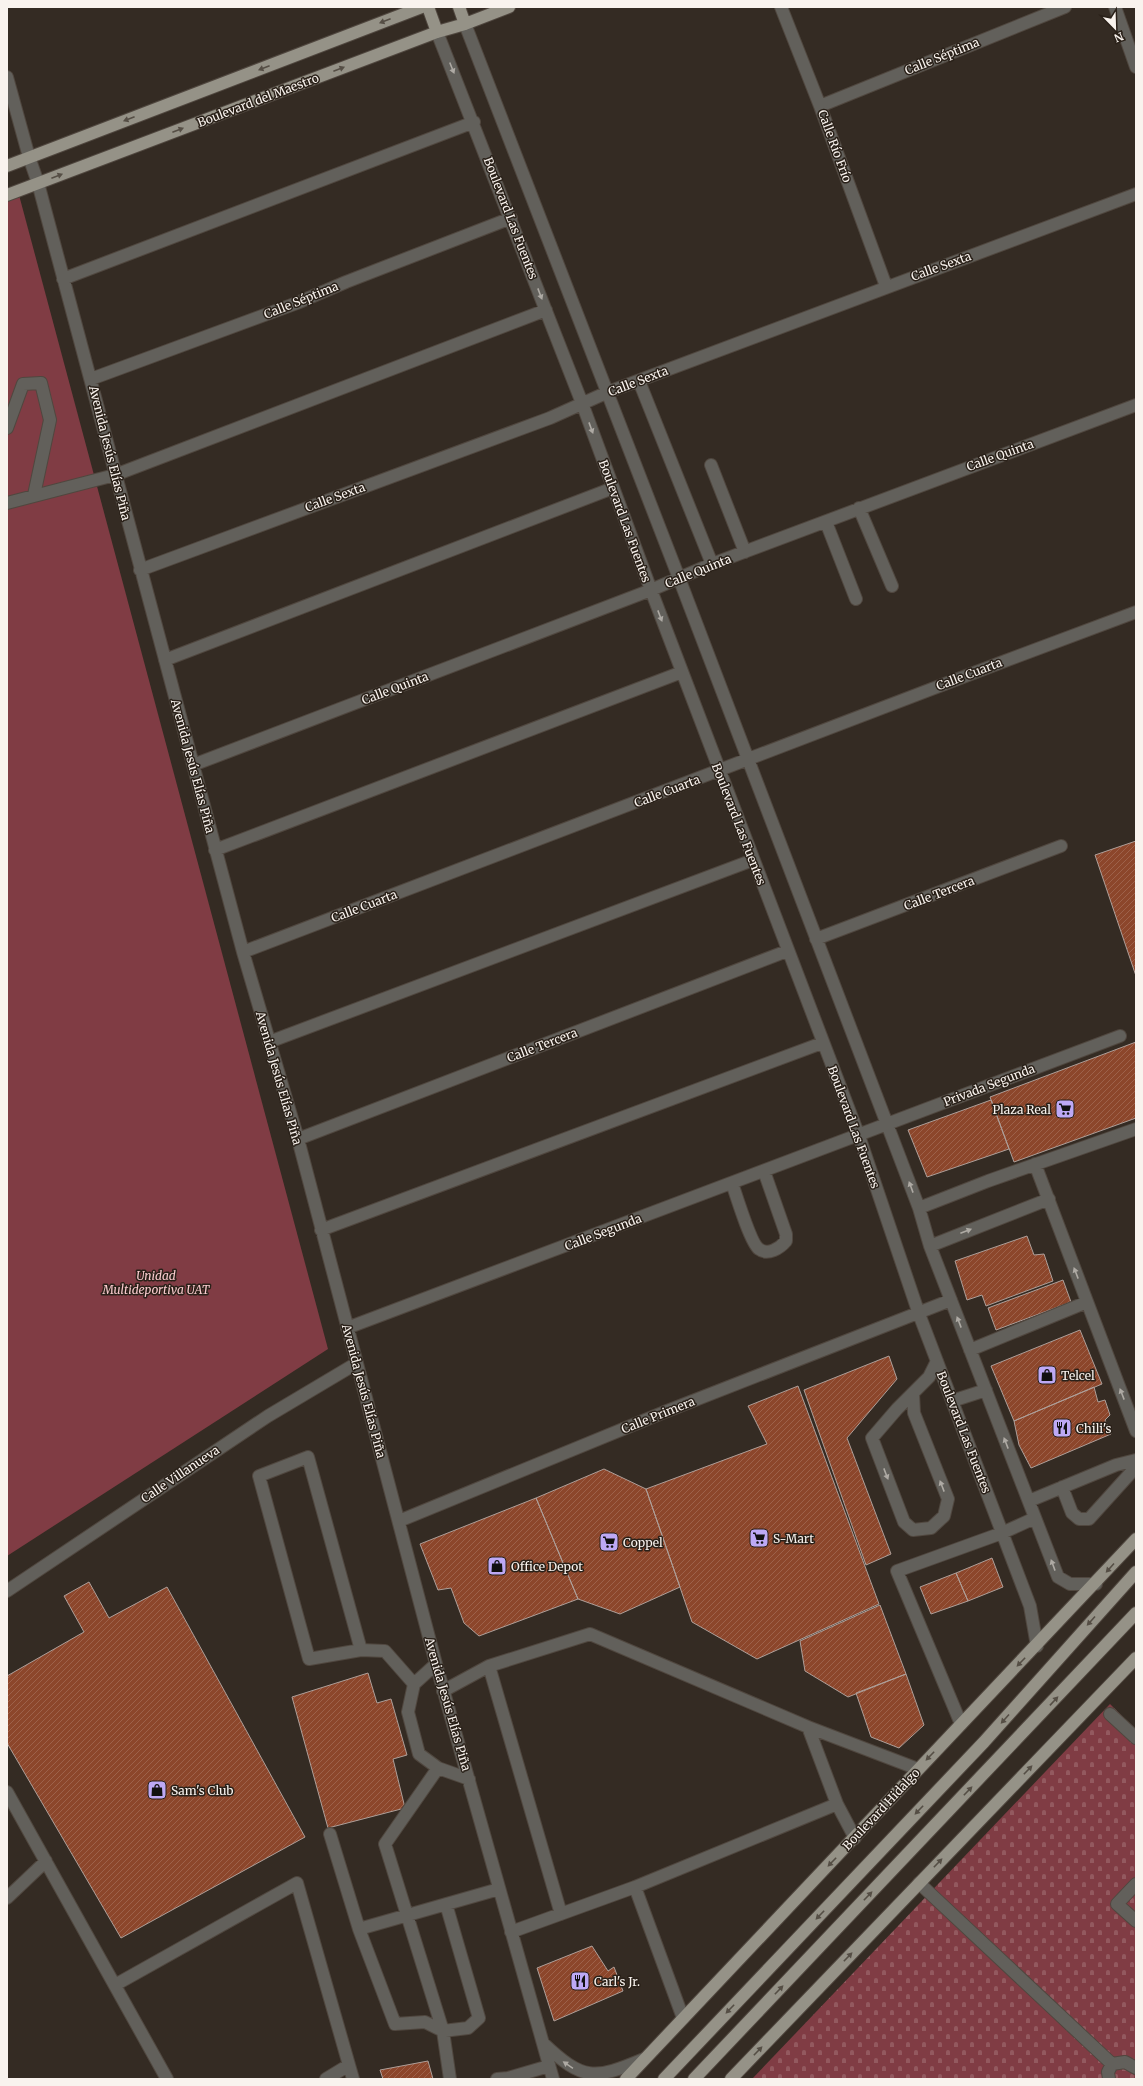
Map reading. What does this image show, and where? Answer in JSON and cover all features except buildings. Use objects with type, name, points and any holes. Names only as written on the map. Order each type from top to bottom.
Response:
[{"type":"main road","points":[[7,166],[422,7]]},
{"type":"main road","name":"Boulevard Las Fuentes","points":[[428,7],[437,32]]},
{"type":"main road","points":[[459,7],[465,24]]},
{"type":"main road","name":"Boulevard del Maestro","points":[[7,195],[437,32],[465,24],[509,7]]},
{"type":"main road","name":"Boulevard Hidalgo","points":[[626,2079],[855,1838],[918,1769],[1096,1584],[1136,1539]]},
{"type":"main road","points":[[664,2079],[984,1742],[1136,1572]]},
{"type":"main road","points":[[694,2079],[1136,1613]]},
{"type":"main road","points":[[731,2079],[1136,1658]]},
{"type":"street","name":"Calle Río Frío","points":[[781,7],[820,106],[886,286]]},
{"type":"street","name":"Calle Séptima","points":[[820,106],[1065,7]]},
{"type":"street","points":[[1115,7],[1136,67]]},
{"type":"street","points":[[465,24],[608,392],[919,1208],[930,1246],[1058,1577],[1070,1584],[1096,1584]]},
{"type":"street","name":"Boulevard Las Fuentes","points":[[437,32],[474,122],[582,403],[650,590],[822,1043],[859,1136],[937,1362],[1030,1606],[1037,1646]]},
{"type":"street","name":"Avenida Jesús Elías Piña","points":[[7,77],[29,158],[38,183],[215,850],[243,952],[298,1139],[443,1691],[553,2079]]},
{"type":"street","points":[[63,279],[474,122]]},
{"type":"street","name":"Calle Sexta","points":[[140,570],[550,418],[608,392],[886,286],[1136,194]]},
{"type":"street","name":"Calle Séptima","points":[[90,379],[296,303],[511,218]]},
{"type":"street","points":[[7,503],[115,475],[546,310]]},
{"type":"street","points":[[638,381],[712,564]]},
{"type":"street","points":[[7,428],[23,384],[41,383],[50,420],[34,495]]},
{"type":"street","name":"Calle Quinta","points":[[193,765],[650,590],[712,564],[1136,405]]},
{"type":"street","points":[[711,465],[745,552]]},
{"type":"street","points":[[165,660],[613,488]]},
{"type":"street","points":[[859,508],[892,586]]},
{"type":"street","points":[[826,522],[856,599]]},
{"type":"street","name":"Calle Cuarta","points":[[243,952],[1136,612]]},
{"type":"street","points":[[215,850],[682,672]]},
{"type":"street","name":"Calle Tercera","points":[[816,939],[1061,846]]},
{"type":"street","points":[[269,1042],[753,860]]},
{"type":"street","name":"Calle Tercera","points":[[298,1139],[787,951]]},
{"type":"street","name":"Privada Segunda","points":[[859,1136],[1120,1036]]},
{"type":"street","points":[[321,1230],[822,1043]]},
{"type":"street","points":[[919,1208],[1035,1164],[1136,1129]]},
{"type":"street","name":"Calle Segunda","points":[[347,1328],[859,1136]]},
{"type":"street","points":[[1035,1164],[1136,1431]]},
{"type":"street","points":[[732,1184],[752,1238],[758,1249],[766,1252],[780,1248],[786,1242],[786,1234],[764,1171]]},
{"type":"street","points":[[930,1246],[1049,1199]]},
{"type":"street","name":"Calle Primera","points":[[399,1521],[667,1411],[920,1314],[951,1300]]},
{"type":"street","points":[[970,1350],[1087,1302]]},
{"type":"street","points":[[913,1394],[914,1413],[948,1499],[944,1516],[931,1528],[913,1530],[904,1522],[872,1438],[913,1394],[929,1377],[937,1362]]},
{"type":"street","name":"Calle Villanueva","points":[[7,1591],[268,1416],[356,1363]]},
{"type":"street","points":[[952,1401],[986,1390]]},
{"type":"street","points":[[361,1650],[308,1457],[259,1476],[309,1659],[361,1650],[385,1651],[414,1684]]},
{"type":"street","points":[[1029,1501],[1116,1465],[1136,1460]]},
{"type":"street","points":[[1062,1487],[1072,1513],[1079,1520],[1089,1519],[1136,1467]]},
{"type":"street","points":[[961,1724],[897,1571],[1002,1532],[1035,1518]]},
{"type":"street","points":[[443,1691],[489,1666],[590,1634],[808,1727],[918,1769]]},
{"type":"street","points":[[436,1664],[414,1684],[408,1712],[419,1754],[438,1768],[469,1779]]},
{"type":"street","points":[[489,1666],[562,1914]]},
{"type":"street","points":[[1110,1714],[1136,1738]]},
{"type":"street","points":[[808,1727],[837,1804],[855,1838]]},
{"type":"street","points":[[438,1768],[385,1844],[443,2031],[450,2079]]},
{"type":"street","points":[[7,1792],[167,2079]]},
{"type":"street","points":[[511,1932],[635,1887],[837,1804]]},
{"type":"street","points":[[330,1834],[359,1929],[395,2024],[425,2022],[443,2031],[468,2028],[479,2018],[446,1904]]},
{"type":"street","points":[[7,1898],[46,1861]]},
{"type":"street","points":[[114,1985],[297,1883],[353,2079]]},
{"type":"street","points":[[919,1883],[1112,2064]]},
{"type":"street","points":[[1136,1884],[1117,1904],[1136,1921]]},
{"type":"street","points":[[635,1887],[683,2018]]},
{"type":"street","points":[[359,1929],[499,1889]]},
{"type":"street","points":[[542,2042],[561,2060],[581,2072],[609,2072],[644,2059]]},
{"type":"street","points":[[1112,2064],[1125,2062],[1136,2067]]},
{"type":"street","points":[[1109,2079],[1108,2072],[1112,2064]]},
{"type":"street","points":[[326,2079],[349,2066]]},
{"type":"street","points":[[504,2079],[549,2066]]},
{"type":"green space","name":"Unidad Multideportiva UAT","points":[[19,195],[328,1349],[7,1556],[7,200]]},
{"type":"green space","points":[[1110,1704],[1136,1730],[1136,2079],[752,2079]]},
{"type":"place","name":"Plaza Real","points":[[1065,1109]]},
{"type":"place","name":"Telcel","points":[[1047,1375]]},
{"type":"place","name":"Chili's","points":[[1062,1428]]},
{"type":"place","name":"S-Mart","points":[[759,1538]]},
{"type":"place","name":"Coppel","points":[[609,1542]]},
{"type":"place","name":"Office Depot","points":[[497,1566]]},
{"type":"place","name":"Sam's Club","points":[[157,1790]]},
{"type":"place","name":"Carl's Jr.","points":[[580,1981]]}]
